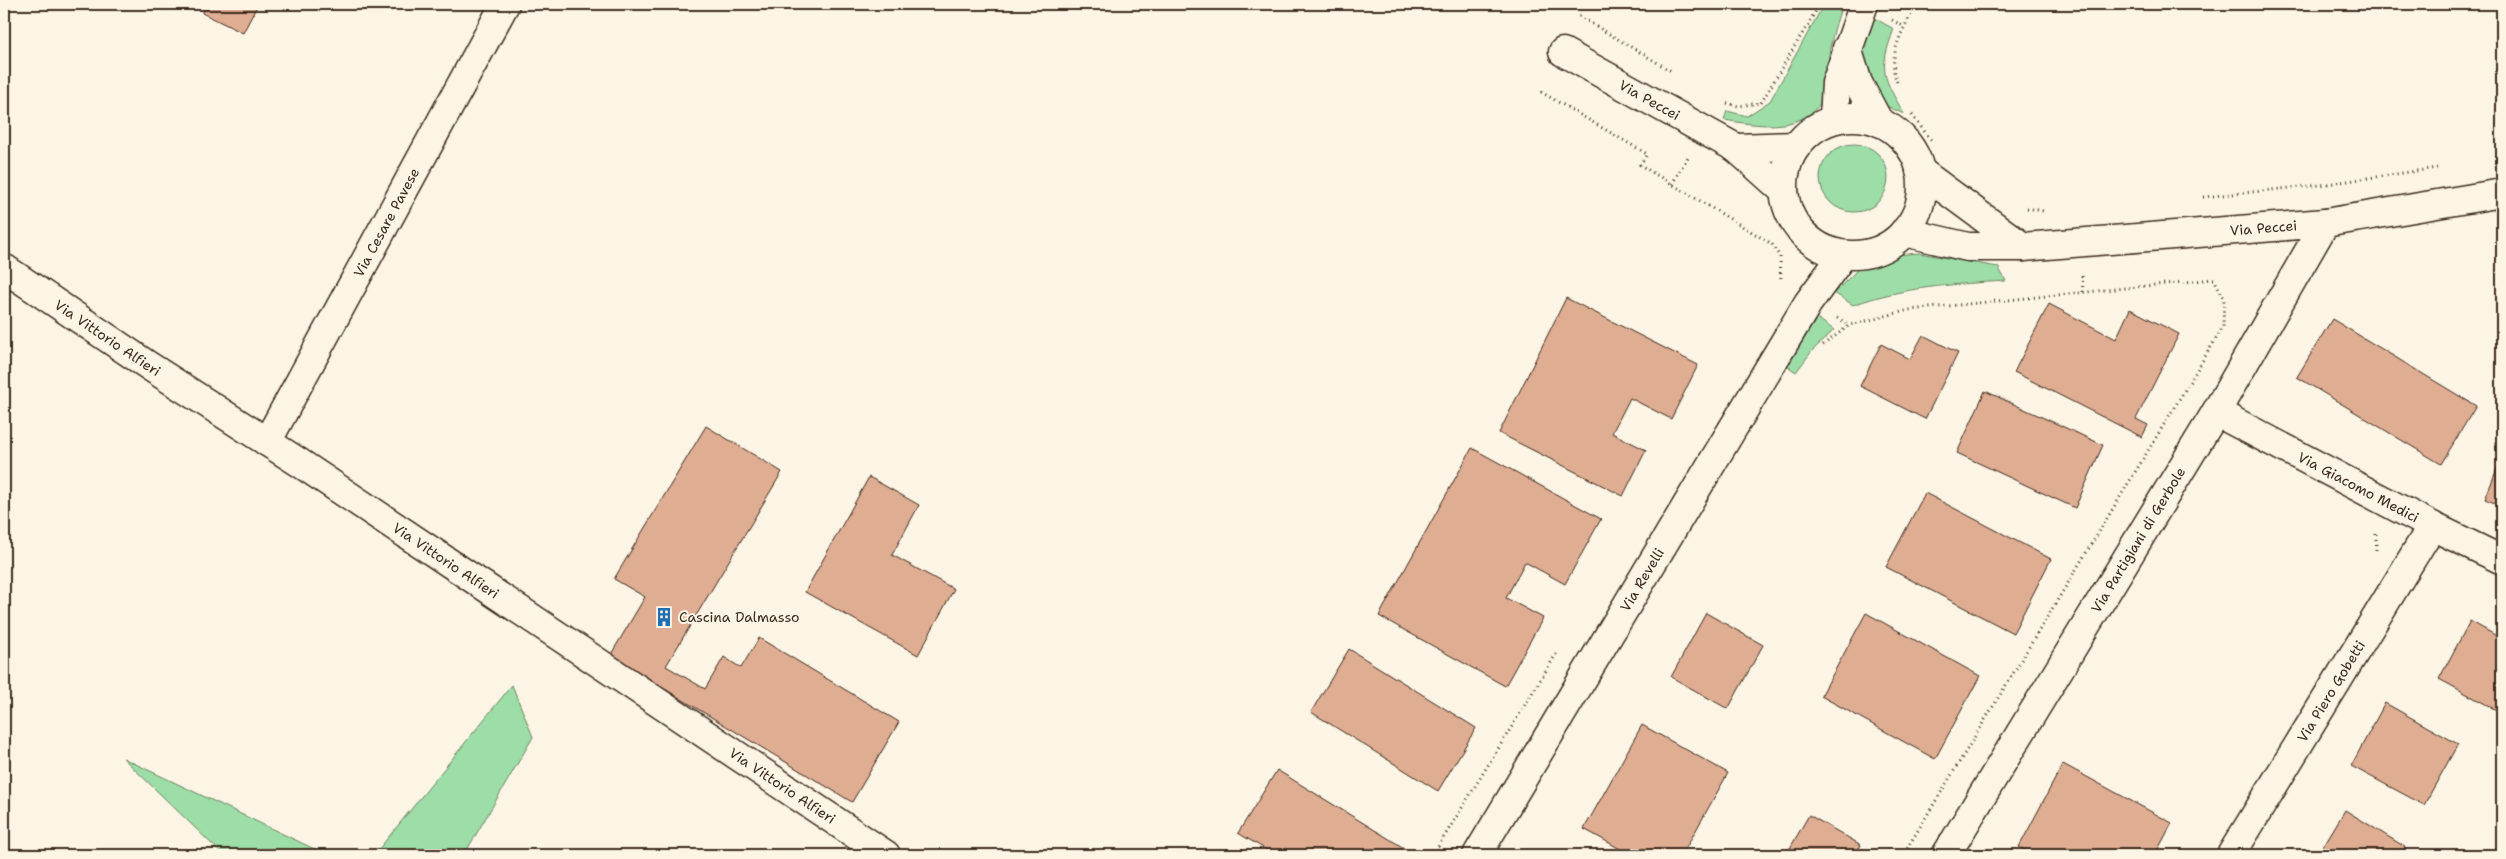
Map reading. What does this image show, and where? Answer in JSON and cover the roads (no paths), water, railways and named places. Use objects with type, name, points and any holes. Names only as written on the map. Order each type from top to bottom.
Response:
[{"type":"street","name":"Via Cesare Pavese","points":[[267,442],[505,4]]},
{"type":"street","points":[[1834,119],[1836,83],[1864,4]]},
{"type":"street","points":[[1847,48],[1858,83],[1879,122]]},
{"type":"street","name":"Via Peccei","points":[[1564,52],[1736,148],[1784,191]]},
{"type":"street","points":[[1856,117],[1879,122],[1898,133],[1912,150],[1920,171],[1922,191],[1916,214],[1904,232],[1887,246],[1866,254],[1843,255],[1821,248],[1802,234],[1789,214],[1784,191],[1787,167],[1797,146],[1813,129],[1834,119],[1856,117]]},
{"type":"street","points":[[1736,148],[1797,146]]},
{"type":"street","points":[[1920,171],[2023,247]]},
{"type":"street","name":"Via Peccei","points":[[1904,232],[1968,247],[2023,247],[2326,223],[2502,193]]},
{"type":"street","name":"Via Partigiani di Gerbole","points":[[1946,855],[2216,412],[2326,223]]},
{"type":"street","name":"Via Revelli","points":[[1808,303],[1813,242]]},
{"type":"street","name":"Via Revelli","points":[[1478,855],[1808,303],[1843,255]]},
{"type":"street","name":"Via Vittorio Alfieri","points":[[4,268],[886,855]]},
{"type":"street","name":"Via Giacomo Medici","points":[[2216,412],[2432,526],[2502,560]]},
{"type":"street","name":"Via Piero Gobetti","points":[[2231,855],[2432,526]]},
{"type":"place","name":"Cascina Dalmasso","points":[[664,617]]}]
